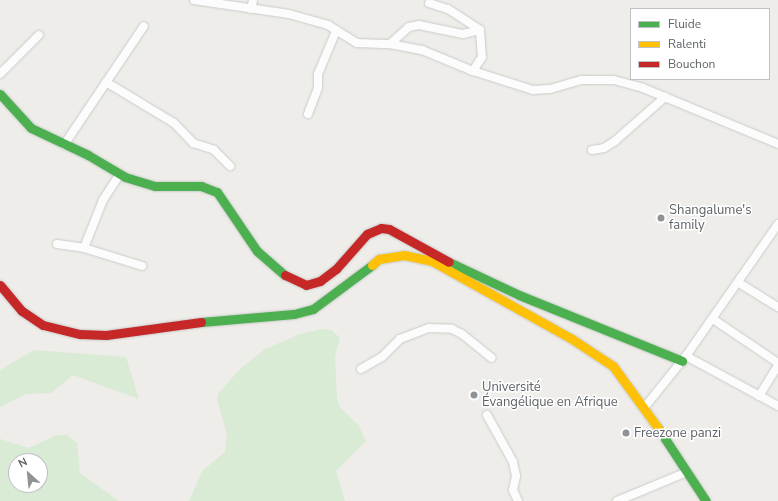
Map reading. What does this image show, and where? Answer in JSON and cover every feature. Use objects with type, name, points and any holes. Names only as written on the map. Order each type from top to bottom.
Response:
[{"type":"main road","points":[[0,94],[31,128],[135,182],[155,186],[201,186],[217,192],[257,251],[282,274],[299,284],[320,281],[336,269],[367,234],[381,228],[390,229],[433,254],[519,295],[684,359]]},
{"type":"main road","points":[[0,285],[22,311],[43,325],[80,334],[106,335],[314,309],[379,259],[391,255],[416,257],[448,269],[604,359],[613,366],[644,408],[706,501]]},
{"type":"street","points":[[194,0],[289,14],[328,25],[357,43],[390,44],[422,50],[474,71],[533,90],[550,89],[595,78],[644,88],[778,144]]},
{"type":"street","points":[[251,9],[253,0]]},
{"type":"street","points":[[429,3],[448,9],[480,30]]},
{"type":"street","points":[[390,44],[409,27],[419,24],[463,34],[480,30]]},
{"type":"street","points":[[64,145],[144,26]]},
{"type":"street","points":[[474,71],[482,57],[480,30]]},
{"type":"street","points":[[308,114],[318,88],[318,74],[336,31]]},
{"type":"street","points":[[0,74],[39,36]]},
{"type":"street","points":[[106,82],[174,123],[193,143],[214,150],[230,166]]},
{"type":"street","points":[[592,150],[604,148],[615,141],[665,97]]},
{"type":"street","points":[[84,248],[103,200],[120,174]]},
{"type":"street","points":[[644,408],[684,359],[777,229]]},
{"type":"street","points":[[57,244],[84,248],[142,266]]},
{"type":"street","points":[[739,283],[778,308]]},
{"type":"street","points":[[713,319],[778,365],[759,396]]},
{"type":"street","points":[[361,370],[382,356],[400,339],[429,328],[452,329],[462,334],[492,358]]},
{"type":"street","points":[[684,359],[778,406]]},
{"type":"street","points":[[487,415],[513,462],[516,476],[513,490],[518,501]]},
{"type":"street","points":[[617,501],[687,472]]},
{"type":"green space","points":[[322,329],[331,330],[340,338],[335,356],[337,399],[340,407],[358,425],[366,441],[336,471],[345,501],[189,501],[202,471],[225,452],[227,434],[217,400],[218,394],[241,368],[265,349],[300,334]]},
{"type":"green space","points":[[34,350],[126,357],[139,399],[73,375],[51,393],[26,394],[0,407],[0,370]]},
{"type":"green space","points":[[56,435],[67,435],[77,443],[80,473],[119,501],[0,501],[0,439],[29,448]]},
{"type":"traffic: fast","points":[[0,94],[31,128],[88,155],[125,177],[155,186],[201,186],[217,192],[257,251],[285,275]]},
{"type":"traffic: fast","points":[[449,262],[519,295],[682,361]]},
{"type":"traffic: fast","points":[[201,322],[294,314],[313,309],[372,265]]},
{"type":"traffic: fast","points":[[658,428],[706,501]]},
{"type":"traffic: slow","points":[[372,265],[379,259],[404,255],[432,261],[572,339],[613,366],[658,428]]},
{"type":"traffic: jam","points":[[285,275],[306,285],[320,281],[336,269],[367,234],[381,228],[389,229],[449,262]]},
{"type":"traffic: jam","points":[[0,285],[22,311],[43,325],[80,334],[106,335],[201,322]]},
{"type":"place","name":"Shangalume's family","points":[[661,218]]},
{"type":"place","name":"Université Évangélique en Afrique","points":[[474,395]]},
{"type":"place","name":"Freezone panzi","points":[[626,433]]}]
